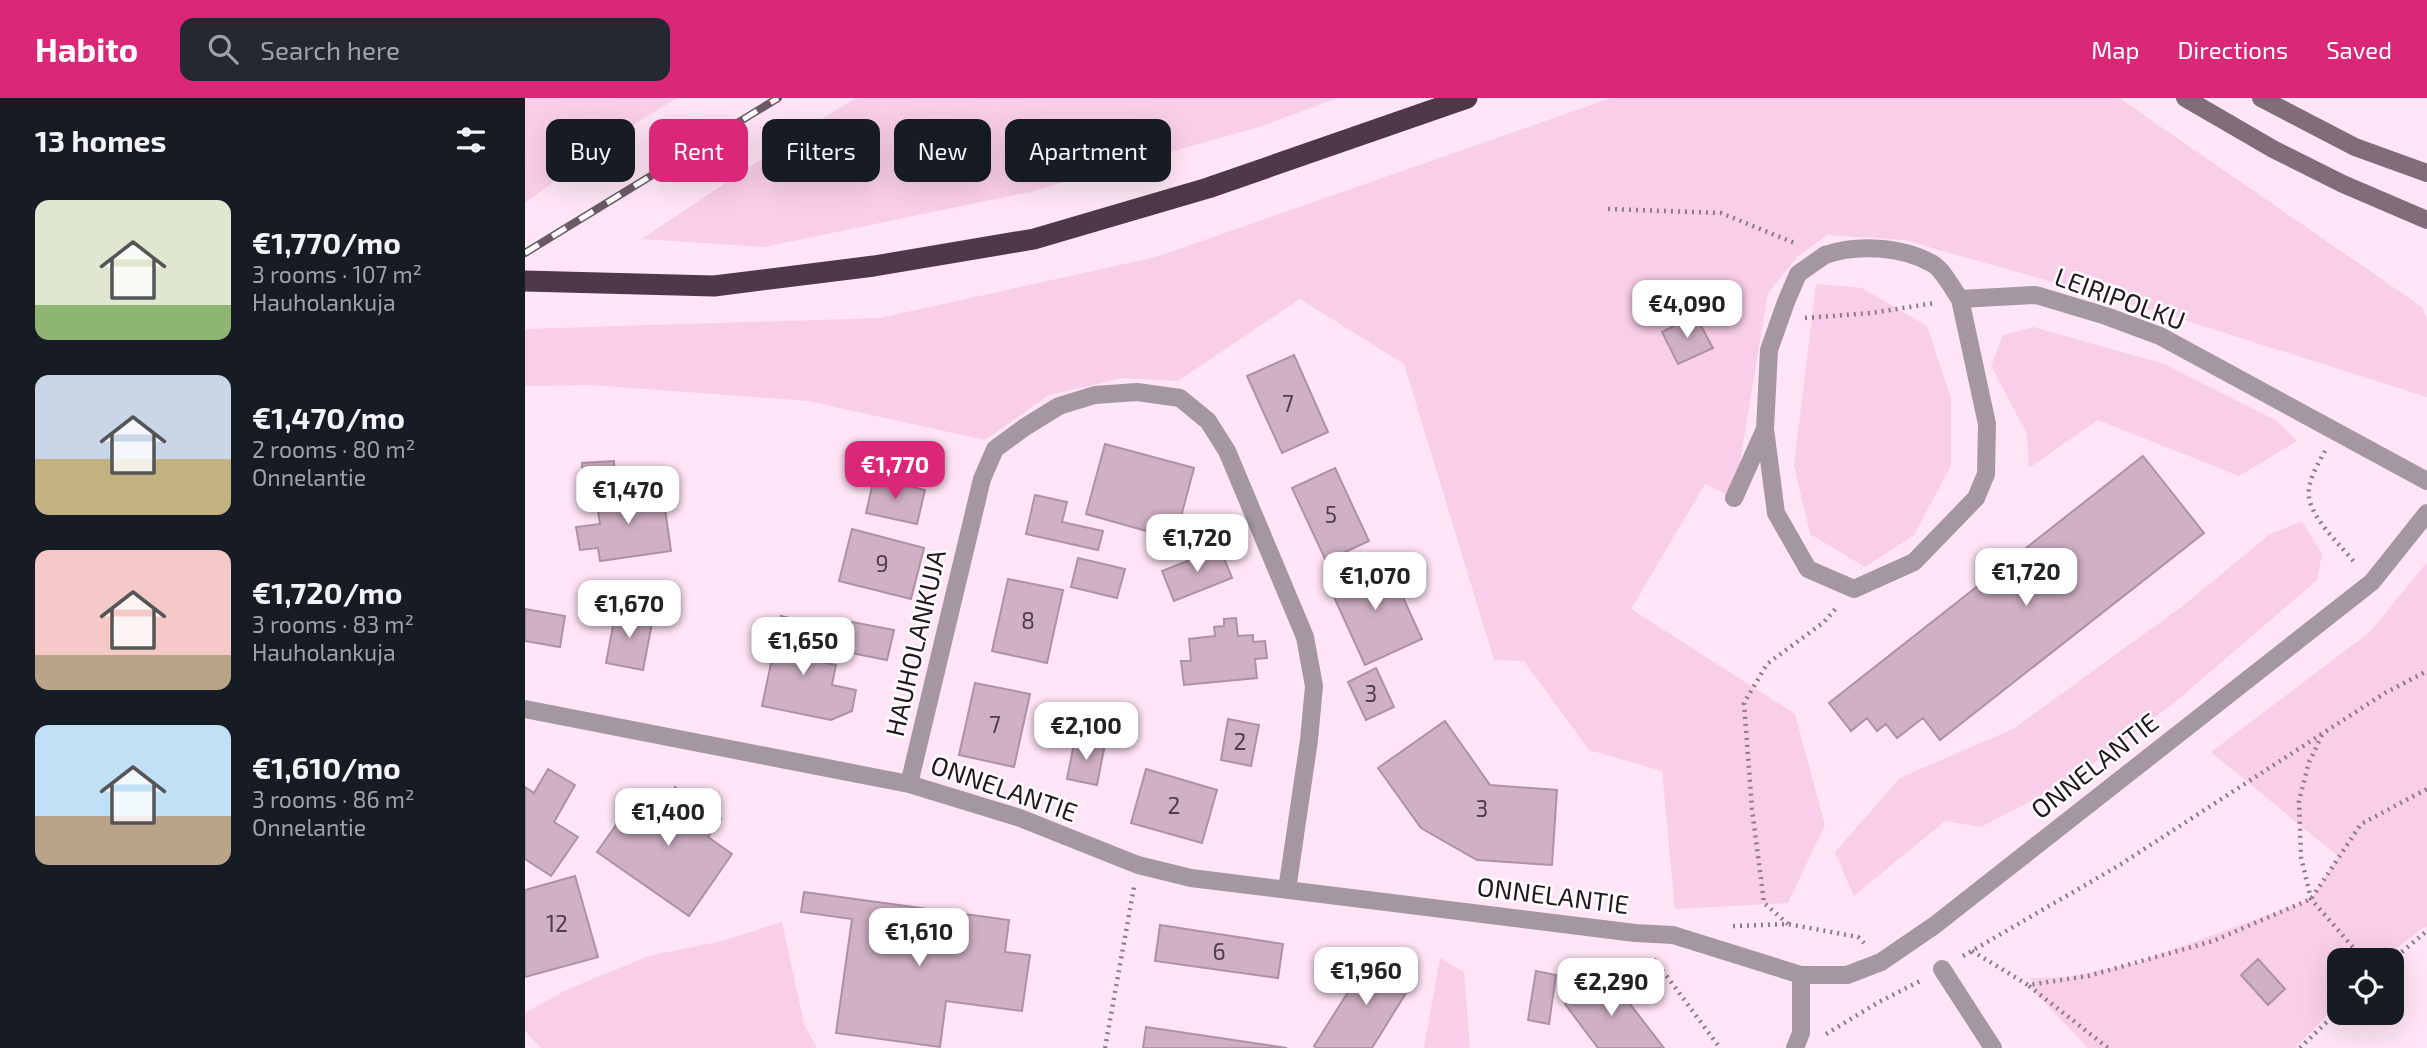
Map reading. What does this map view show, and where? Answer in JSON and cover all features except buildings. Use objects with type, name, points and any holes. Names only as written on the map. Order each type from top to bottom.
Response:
[{"type":"highway","points":[[525,281],[714,286],[874,266],[1034,239],[1208,188],[1467,98]]},
{"type":"street","points":[[2185,98],[2308,166],[2427,220]]},
{"type":"street","points":[[2261,98],[2355,147],[2427,173]]},
{"type":"street","points":[[1844,249],[1897,250],[1935,265],[1960,299],[1987,424],[1986,474],[1976,498],[1914,562],[1854,589],[1808,569],[1776,513],[1765,429],[1769,350],[1798,274],[1825,255],[1844,249]]},
{"type":"street","name":"LEIRIPOLKU","points":[[1960,299],[2036,295],[2160,336],[2427,481]]},
{"type":"street","name":"HAUHOLANKUJA","points":[[909,784],[982,479],[995,449],[1059,406],[1095,395],[1137,392],[1180,398],[1208,421],[1227,451],[1305,637],[1314,686],[1309,740],[1287,890]]},
{"type":"street","points":[[1734,498],[1765,429]]},
{"type":"street","name":"ONNELANTIE","points":[[525,709],[909,784],[1020,818],[1138,865],[1191,878],[1635,933],[1673,935],[1801,975],[1847,975],[1881,962],[1935,925],[2372,582],[2427,513]]},
{"type":"street","points":[[1942,969],[1993,1048]]},
{"type":"street","points":[[1795,1048],[1801,1033],[1801,975]]},
{"type":"path","points":[[1608,209],[1721,213],[1825,255]]},
{"type":"path","points":[[1779,320],[1871,313],[1960,299]]},
{"type":"path","points":[[2335,432],[2313,473],[2309,497],[2320,522],[2372,582]]},
{"type":"path","points":[[1788,924],[1764,903],[1752,809],[1744,703],[1766,664],[1824,622],[1854,589]]},
{"type":"path","points":[[1826,1035],[2118,866],[2385,693],[2427,671]]},
{"type":"path","points":[[2322,735],[2309,762],[2299,801],[2301,857],[2311,899],[2354,948]]},
{"type":"path","points":[[2028,985],[2088,976],[2213,941],[2311,899],[2361,824],[2427,789]]},
{"type":"path","points":[[1105,1048],[1138,865]]},
{"type":"path","points":[[1720,927],[1788,924],[1858,937],[1881,962],[1899,991]]},
{"type":"path","points":[[2404,950],[2427,931]]},
{"type":"path","points":[[1635,933],[1720,1048]]},
{"type":"path","points":[[1972,950],[2028,985],[2108,1048]]},
{"type":"path","points":[[2300,1048],[2327,1022]]},
{"type":"shaded area","points":[[525,98],[677,98],[635,124],[635,119],[546,119],[546,182],[553,182],[525,203]]},
{"type":"shaded area","points":[[856,98],[1338,98],[1259,127],[1171,152],[1171,119],[1005,119],[1005,182],[1064,182],[1029,192],[764,247],[642,239],[727,182],[748,182],[748,168],[762,159],[762,182],[880,182],[880,119],[822,119]]},
{"type":"shaded area","points":[[1611,98],[2119,98],[2422,307],[2427,319],[2427,397],[2165,314],[1904,240],[1827,235],[1798,256],[1768,293],[1734,498],[1705,484],[1631,609],[1795,714],[1825,825],[1788,903],[1675,909],[1662,771],[1589,750],[1524,661],[1494,660],[1404,364],[1300,299],[1178,381],[1123,378],[1049,395],[985,440],[808,401],[591,385],[525,386],[525,329],[880,318],[1156,257]]},
{"type":"shaded area","points":[[1816,284],[1862,288],[1927,326],[1951,399],[1951,466],[1914,535],[1865,567],[1810,534],[1794,465]]},
{"type":"shaded area","points":[[2033,327],[2164,364],[2277,421],[2297,441],[2239,476],[2098,420],[2029,468],[2027,434],[1991,366],[2003,335]]},
{"type":"shaded area","points":[[2302,521],[2322,554],[2317,580],[2174,703],[2071,780],[1981,827],[1945,821],[1854,896],[1835,852],[1900,778],[2013,729],[2184,605],[2270,534]]},
{"type":"shaded area","points":[[2427,562],[2427,928],[2424,927],[2397,948],[2327,948],[2327,1015],[2295,1048],[2088,1048],[2028,985],[2036,983],[2029,978],[2068,977],[2139,962],[2311,899],[2339,857],[2211,752],[2370,632]]},
{"type":"shaded area","points":[[782,922],[804,1024],[817,1048],[541,1048],[525,1031],[525,1013],[566,990],[649,956],[722,941]]},
{"type":"shaded area","points":[[1440,958],[1464,972],[1470,1048],[1424,1048]]},
{"type":"railway","points":[[525,253],[778,98]]}]
